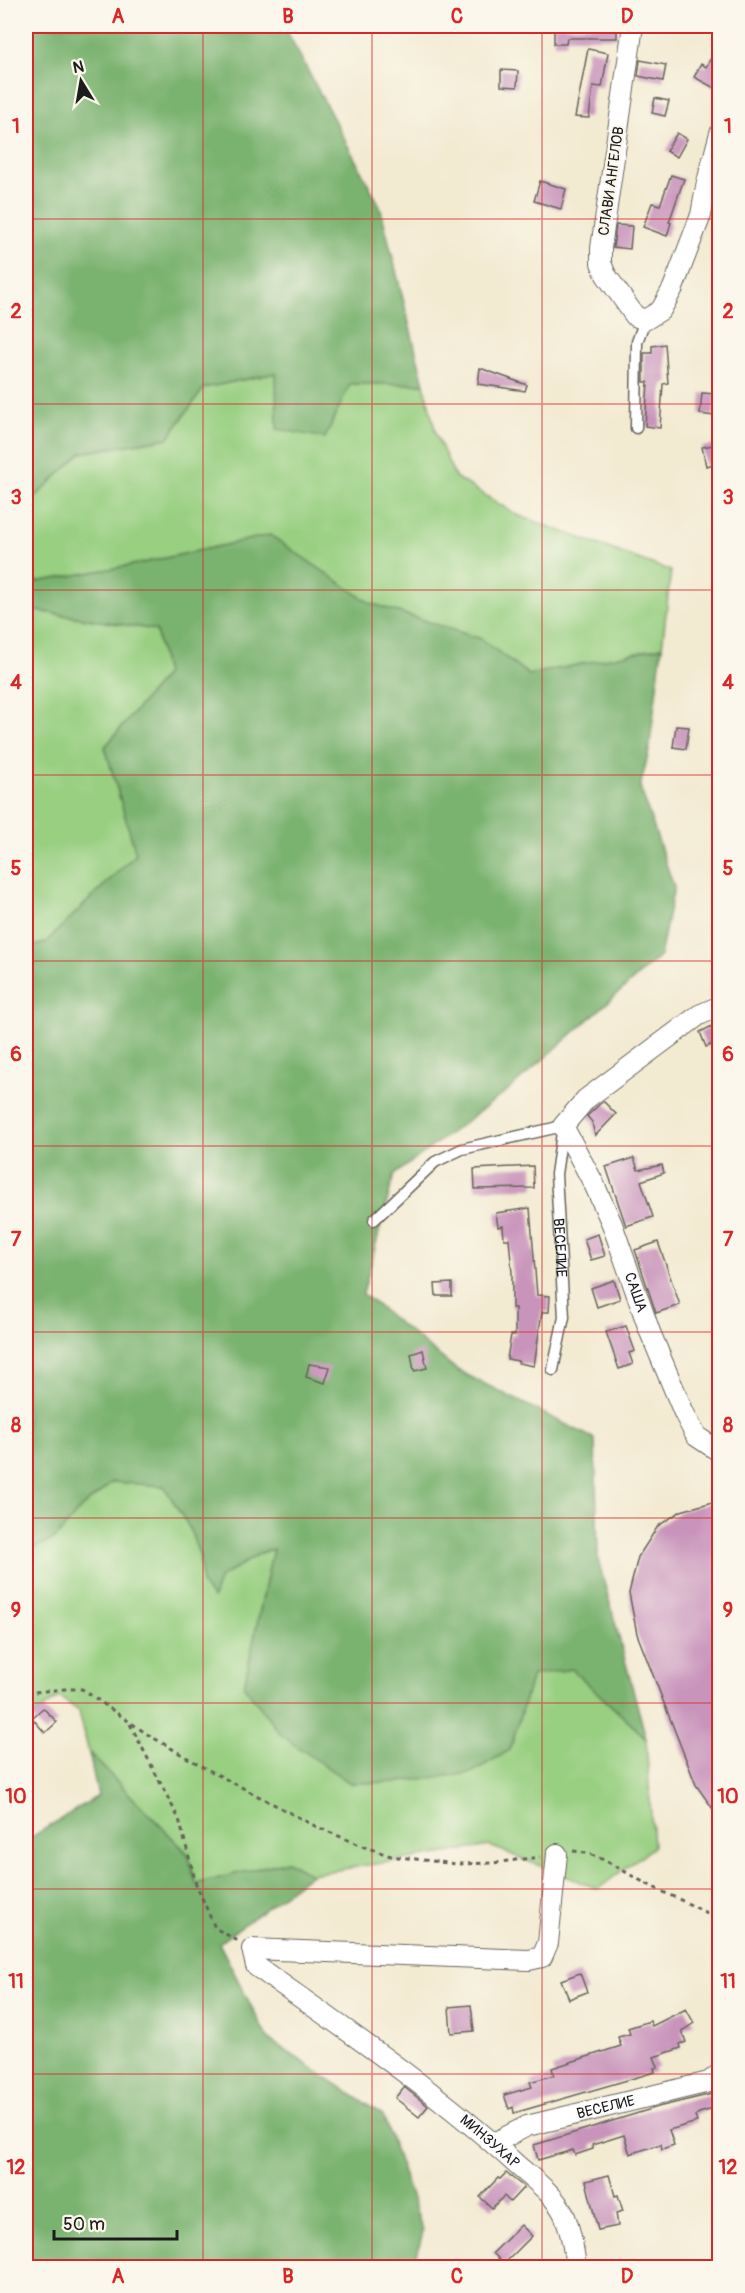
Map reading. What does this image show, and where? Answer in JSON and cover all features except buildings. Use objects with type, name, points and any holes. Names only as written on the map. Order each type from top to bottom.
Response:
[{"type":"street","name":"СЛАВИ АНГЕЛОВ","points":[[633,26],[601,263],[606,275],[635,316],[645,320]]},
{"type":"street","points":[[645,320],[661,310],[673,288],[701,215],[720,133]]},
{"type":"street","points":[[563,1126],[586,1099],[699,1015],[720,1006]]},
{"type":"street","name":"САША","points":[[563,1126],[612,1224],[650,1332],[684,1413],[696,1436],[719,1451]]},
{"type":"street","points":[[252,1949],[529,1960],[542,1957],[548,1943],[557,1854]]},
{"type":"street","name":"МИНЗУХАР","points":[[252,1949],[256,1966],[365,2044],[494,2143],[550,2195],[564,2214],[573,2244],[576,2268]]},
{"type":"street","name":"ВЕСЕЛИЕ","points":[[494,2143],[526,2126],[709,2082],[720,2073]]},
{"type":"lane","points":[[636,428],[637,342],[645,320]]},
{"type":"lane","points":[[374,1220],[435,1162],[462,1149],[563,1126]]},
{"type":"lane","name":"ВЕСЕЛИЕ","points":[[554,1370],[564,1317],[556,1174],[563,1126]]},
{"type":"path","points":[[26,1693],[82,1689],[174,1751],[315,1826],[391,1856],[423,1861],[473,1864],[500,1863],[571,1851],[586,1852],[720,1921]]},
{"type":"path","points":[[129,1722],[178,1819],[196,1884],[215,1928],[252,1949]]},
{"type":"green space","points":[[26,26],[284,26],[380,206],[424,384],[350,384],[325,438],[277,429],[276,373],[204,388],[168,438],[81,453],[26,506]]},
{"type":"green space","points":[[276,373],[350,384],[424,384],[436,434],[455,477],[517,515],[671,571],[662,647],[529,675],[481,639],[370,603],[270,535],[138,564],[31,583],[26,600],[26,506],[81,453],[168,438],[204,388]]},
{"type":"green space","points":[[270,535],[370,603],[481,639],[529,675],[662,647],[649,751],[640,787],[674,887],[660,956],[511,1088],[394,1175],[363,1294],[457,1370],[595,1439],[598,1559],[646,1738],[572,1669],[532,1675],[510,1750],[471,1773],[399,1782],[350,1783],[282,1736],[244,1686],[273,1549],[260,1553],[220,1578],[213,1598],[202,1585],[200,1557],[189,1527],[164,1486],[113,1482],[81,1508],[55,1539],[26,1551],[26,949],[45,943],[136,854],[105,747],[166,674],[156,630],[26,609],[26,600],[31,583],[138,564]]},
{"type":"green space","points":[[26,609],[156,630],[166,674],[105,747],[136,854],[45,943],[26,949]]},
{"type":"green space","points":[[113,1482],[164,1486],[189,1527],[200,1557],[202,1585],[213,1597],[219,1578],[260,1553],[273,1549],[244,1686],[350,1783],[399,1782],[427,1778],[510,1750],[532,1675],[572,1669],[646,1738],[653,1847],[598,1889],[490,1846],[311,1874],[287,1861],[196,1884],[188,1854],[89,1753],[79,1711],[59,1697],[26,1721],[26,1551],[55,1539],[81,1508]]},
{"type":"green space","points":[[89,1753],[188,1854],[196,1884],[287,1861],[311,1874],[219,1943],[268,2039],[383,2115],[423,2231],[414,2267],[26,2267],[26,1839],[98,1796]]}]
